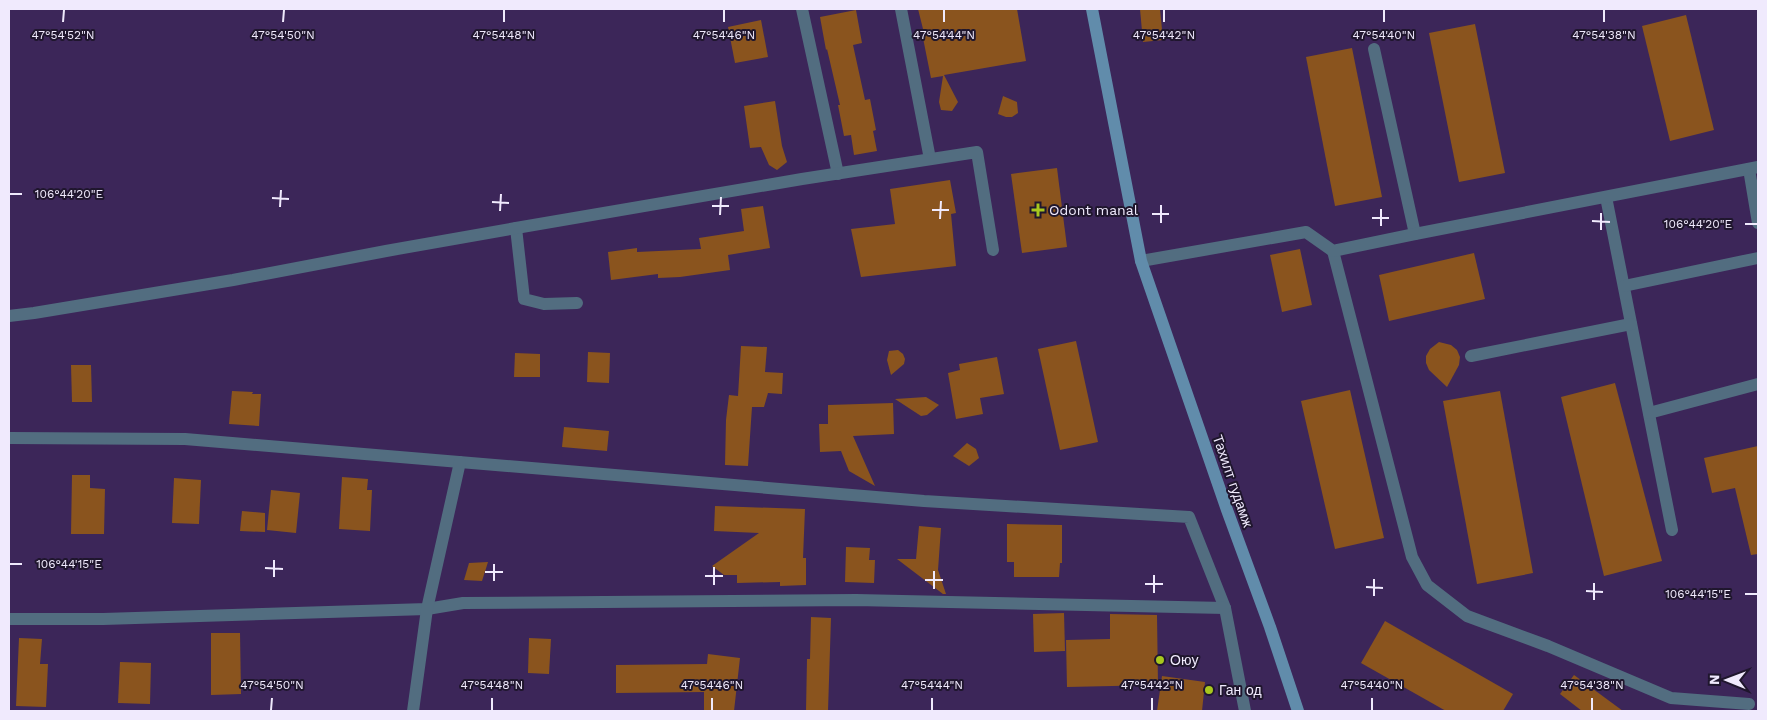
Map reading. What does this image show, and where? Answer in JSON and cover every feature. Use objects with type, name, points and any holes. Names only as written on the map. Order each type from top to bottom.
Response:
[{"type":"street","points":[[802,9],[838,174]]},
{"type":"street","points":[[901,9],[930,159]]},
{"type":"street","name":"Тахилт гудамж","points":[[1092,9],[1141,261],[1298,711]]},
{"type":"street","points":[[1374,49],[1415,234]]},
{"type":"street","points":[[9,316],[233,280],[516,228],[977,152],[994,250]]},
{"type":"street","points":[[1333,251],[1754,168],[1758,223]]},
{"type":"street","points":[[1606,197],[1672,530]]},
{"type":"street","points":[[516,228],[524,299],[544,304],[577,302]]},
{"type":"street","points":[[1141,261],[1306,232],[1333,251],[1412,557],[1427,585],[1467,616],[1548,646],[1671,698],[1749,704]]},
{"type":"street","points":[[1624,286],[1758,258]]},
{"type":"street","points":[[1471,356],[1631,324]]},
{"type":"street","points":[[1649,413],[1758,384]]},
{"type":"street","points":[[9,438],[185,439],[914,500],[1189,517],[1225,608],[1245,711]]},
{"type":"street","points":[[413,711],[427,610],[460,462]]},
{"type":"street","points":[[9,619],[103,619],[427,610],[464,603],[856,600],[1225,608]]},
{"type":"building","points":[[918,9],[1017,9],[1026,61],[944,75],[958,102],[952,111],[941,110],[939,102],[943,76],[931,78],[923,38],[925,37]]},
{"type":"building","points":[[1140,9],[1160,9],[1163,40],[1143,42]]},
{"type":"building","points":[[856,10],[862,43],[853,45],[865,100],[870,99],[876,130],[873,131],[877,151],[854,155],[851,135],[844,136],[838,105],[840,105],[820,17]]},
{"type":"building","points":[[1686,15],[1714,130],[1670,141],[1642,26]]},
{"type":"building","points":[[761,20],[768,57],[735,63],[728,27]]},
{"type":"building","points":[[1475,24],[1505,173],[1459,182],[1429,33]]},
{"type":"building","points":[[1352,48],[1382,197],[1335,206],[1306,57]]},
{"type":"building","points":[[1003,96],[1017,102],[1018,113],[1012,117],[998,114]]},
{"type":"building","points":[[775,101],[782,146],[787,162],[777,170],[769,165],[761,147],[750,148],[744,106]]},
{"type":"building","points":[[1057,168],[1067,247],[1022,253],[1011,174]]},
{"type":"building","points":[[950,180],[956,213],[951,214],[956,266],[861,277],[851,229],[895,224],[890,189]]},
{"type":"building","points":[[763,206],[770,248],[728,255],[730,270],[680,277],[658,278],[658,274],[611,280],[608,252],[637,248],[637,252],[701,249],[699,238],[744,231],[741,209]]},
{"type":"building","points":[[1300,249],[1312,305],[1282,312],[1270,255]]},
{"type":"building","points":[[1474,253],[1485,299],[1389,321],[1379,275]]},
{"type":"building","points":[[1076,341],[1098,442],[1060,450],[1038,349]]},
{"type":"building","points":[[1439,342],[1451,345],[1457,350],[1460,357],[1459,365],[1447,387],[1429,370],[1426,363],[1426,356],[1430,349]]},
{"type":"building","points":[[741,346],[767,347],[765,372],[783,373],[782,394],[768,393],[764,407],[752,407],[748,466],[725,465],[726,420],[729,395],[738,396]]},
{"type":"building","points":[[898,350],[903,354],[904,364],[891,375],[887,360],[889,351]]},
{"type":"building","points":[[588,352],[610,353],[609,383],[587,382]]},
{"type":"building","points":[[515,353],[540,354],[540,377],[514,377]]},
{"type":"building","points":[[997,357],[1004,394],[980,398],[983,414],[956,419],[948,373],[960,370],[959,364]]},
{"type":"building","points":[[71,365],[91,365],[92,402],[72,402]]},
{"type":"building","points":[[1615,383],[1662,561],[1604,576],[1561,397]]},
{"type":"building","points":[[1350,390],[1384,538],[1335,549],[1301,401]]},
{"type":"building","points":[[232,391],[261,394],[259,426],[229,424]]},
{"type":"building","points":[[1500,391],[1533,573],[1477,584],[1443,401]]},
{"type":"building","points":[[926,397],[939,405],[927,415],[921,416],[895,399]]},
{"type":"building","points":[[893,403],[894,434],[853,436],[875,486],[849,471],[841,451],[820,452],[819,424],[828,424],[828,405]]},
{"type":"building","points":[[564,427],[609,431],[607,451],[562,447]]},
{"type":"building","points":[[967,443],[976,449],[979,458],[969,466],[953,456]]},
{"type":"building","points":[[1758,446],[1758,554],[1751,555],[1735,488],[1712,493],[1704,458]]},
{"type":"building","points":[[72,475],[90,475],[90,488],[105,489],[104,534],[71,534]]},
{"type":"building","points":[[342,477],[368,479],[367,490],[372,490],[370,531],[339,529]]},
{"type":"building","points":[[174,478],[201,480],[199,524],[172,523]]},
{"type":"building","points":[[271,490],[300,493],[296,533],[267,530]]},
{"type":"building","points":[[715,506],[805,509],[803,558],[806,558],[806,585],[780,586],[780,582],[737,583],[737,575],[724,575],[712,566],[759,533],[714,531]]},
{"type":"building","points":[[242,511],[265,513],[265,532],[240,531]]},
{"type":"building","points":[[1007,524],[1062,525],[1062,563],[1060,563],[1059,577],[1014,577],[1014,562],[1007,562]]},
{"type":"building","points":[[919,526],[941,528],[938,570],[946,594],[943,594],[897,559],[916,559]]},
{"type":"building","points":[[846,547],[870,548],[869,560],[875,560],[874,583],[845,582]]},
{"type":"building","points":[[488,562],[482,581],[464,580],[469,563]]},
{"type":"building","points":[[1064,613],[1065,651],[1034,652],[1033,614]]},
{"type":"building","points":[[1110,614],[1157,615],[1158,685],[1067,687],[1066,640],[1110,639]]},
{"type":"building","points":[[811,617],[831,618],[828,711],[806,711],[807,659],[810,659]]},
{"type":"building","points":[[1385,621],[1513,694],[1503,711],[1446,711],[1361,663]]},
{"type":"building","points":[[211,633],[240,633],[241,694],[211,695]]},
{"type":"building","points":[[19,638],[42,639],[40,664],[48,664],[46,707],[16,706]]},
{"type":"building","points":[[529,638],[551,639],[549,674],[528,673]]},
{"type":"building","points":[[708,654],[740,658],[734,711],[704,711],[704,692],[616,693],[616,665],[707,664]]},
{"type":"building","points":[[120,662],[151,663],[150,704],[118,703]]},
{"type":"building","points":[[1574,675],[1623,711],[1582,711],[1560,694]]},
{"type":"building","points":[[1162,676],[1205,682],[1202,711],[1157,711]]},
{"type":"place","name":"Odont manal","points":[[1038,210]]},
{"type":"place","name":"Оюу","points":[[1160,660]]},
{"type":"place","name":"Ган од","points":[[1209,690]]}]
